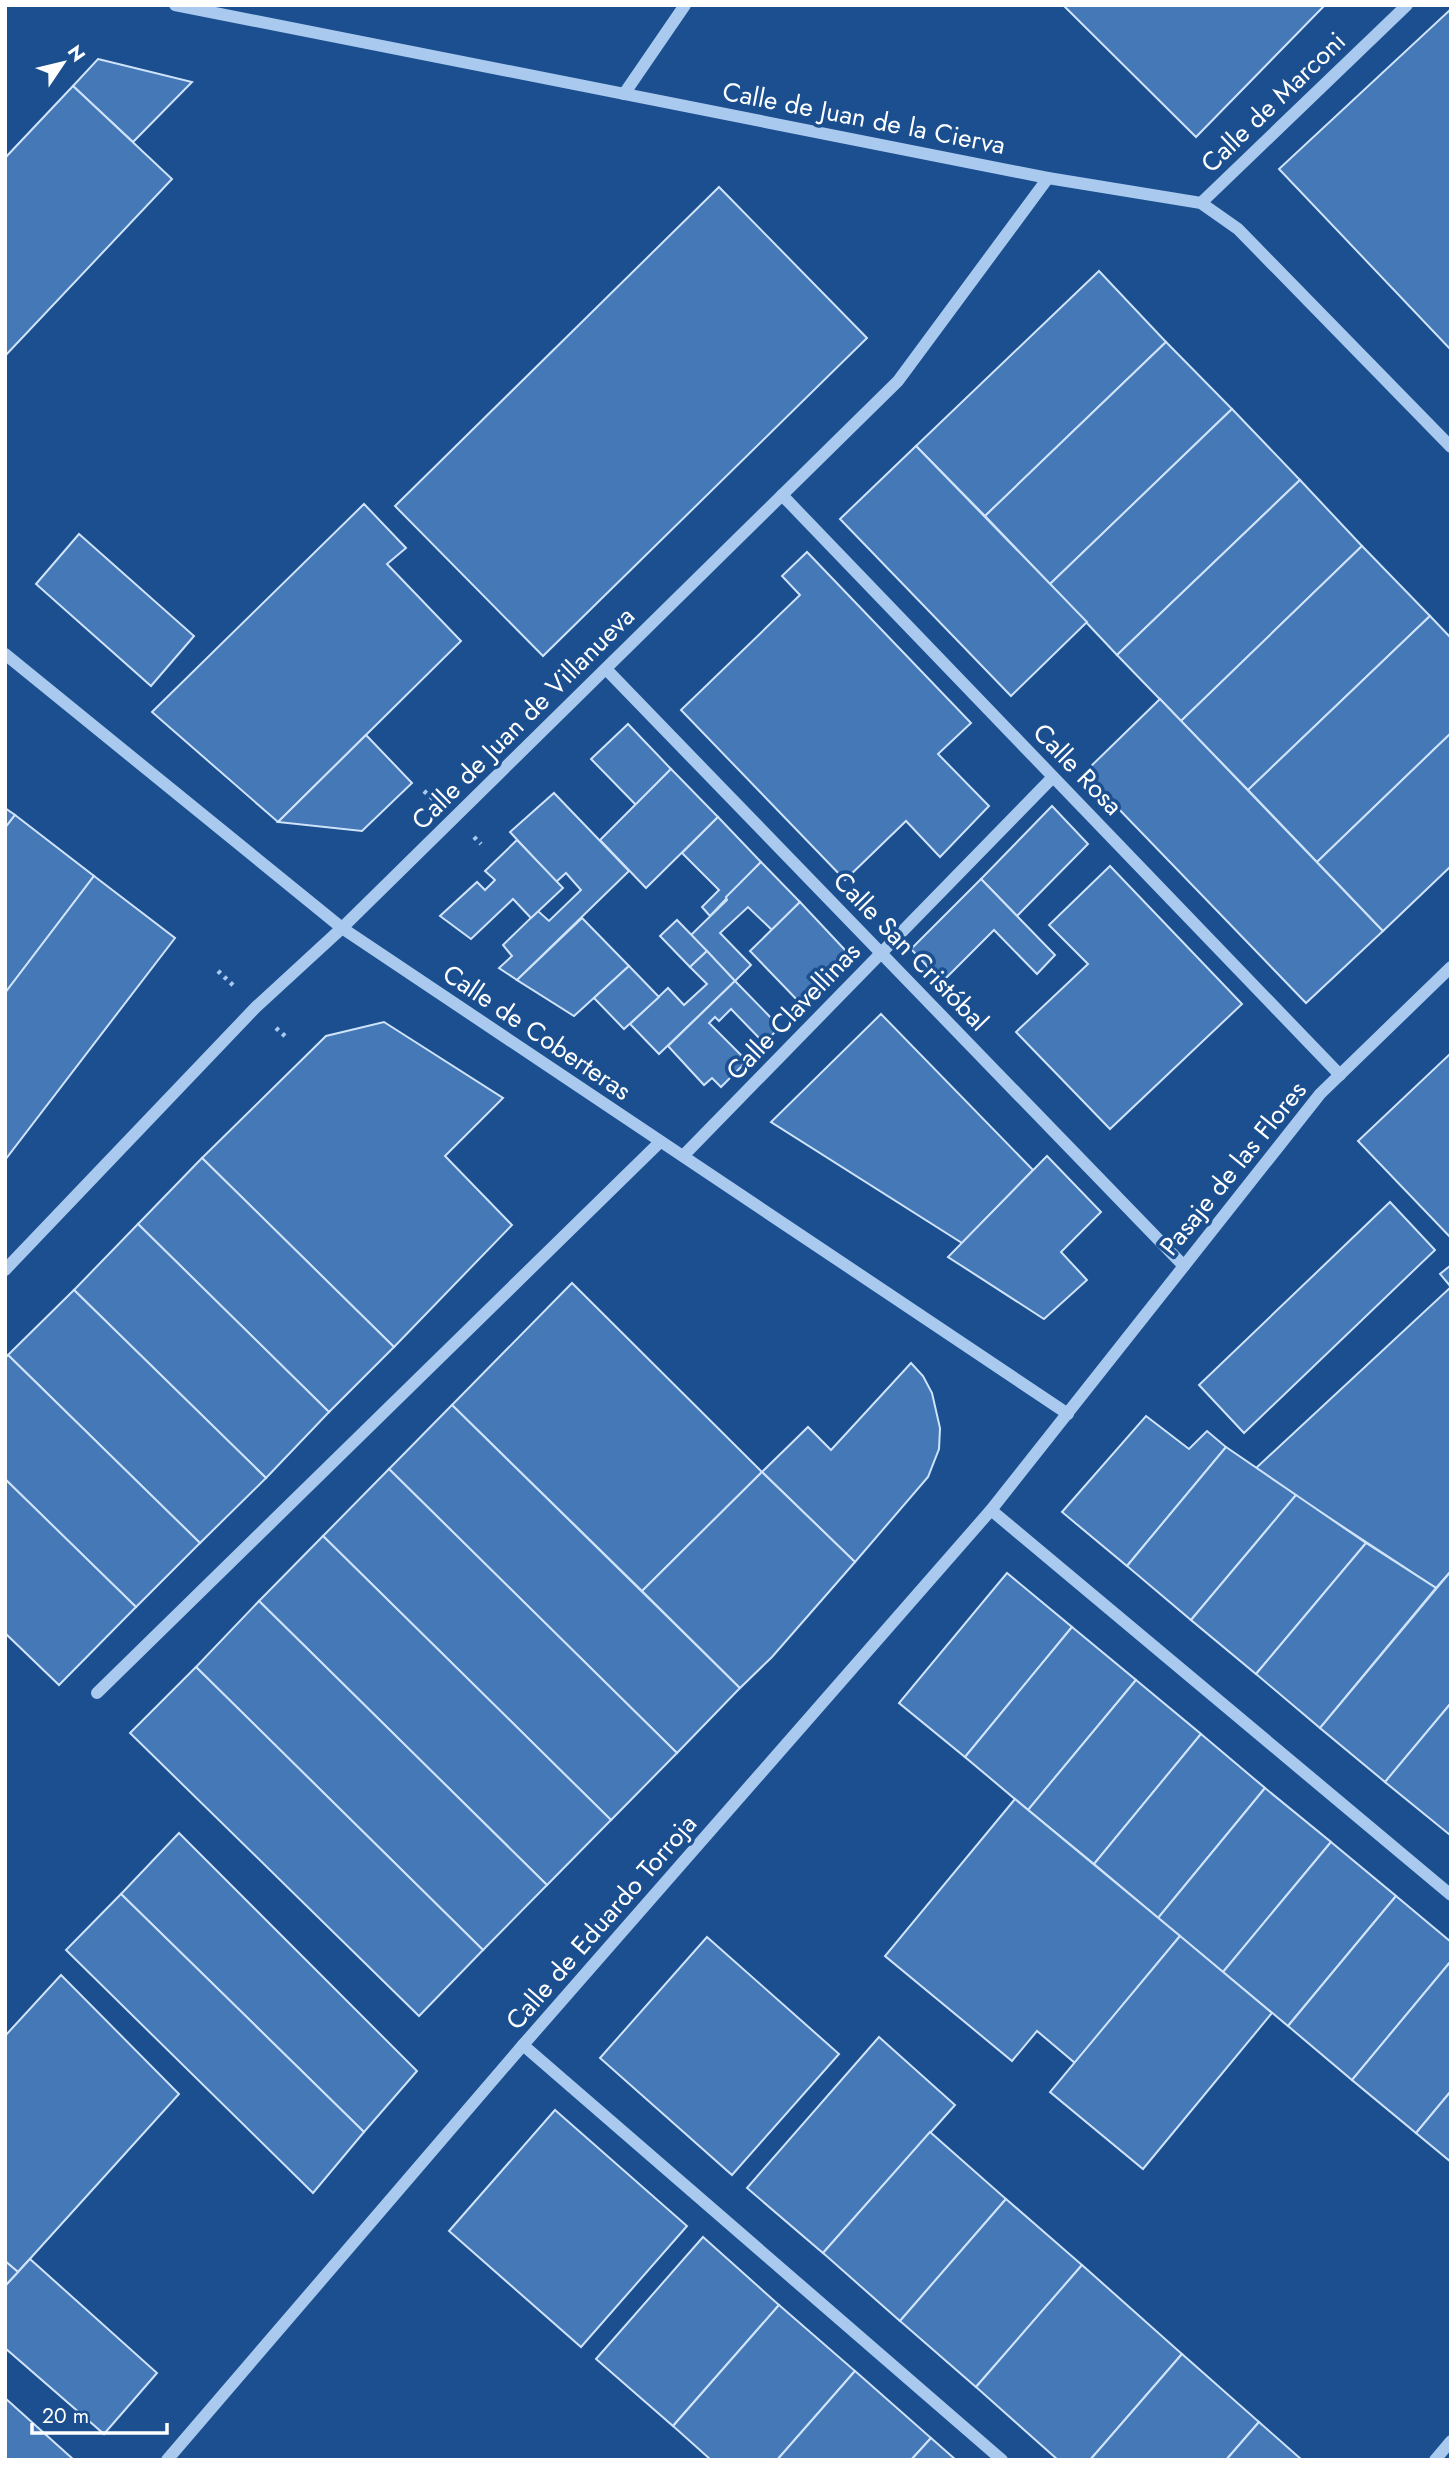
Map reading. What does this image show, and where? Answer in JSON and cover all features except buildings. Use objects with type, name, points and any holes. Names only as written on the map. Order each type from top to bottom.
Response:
[{"type":"street","name":"Calle de Juan de la Cierva","points":[[175,5],[1048,178],[1200,203],[1238,229],[1451,447]]},
{"type":"street","points":[[624,94],[685,5]]},
{"type":"street","name":"Calle de Marconi","points":[[1200,203],[1407,5]]},
{"type":"street","name":"Calle de Juan de Villanueva","points":[[5,1270],[256,1007],[342,928],[898,381],[1048,178]]},
{"type":"street","name":"Calle Rosa","points":[[782,495],[1340,1075]]},
{"type":"street","name":"Calle de Coberteras","points":[[5,654],[342,928],[1068,1414]]},
{"type":"street","name":"Calle San Cristóbal","points":[[606,669],[1184,1266]]},
{"type":"street","name":"Calle Clavellinas","points":[[683,1156],[1054,777]]},
{"type":"street","name":"Pasaje de las Flores","points":[[1068,1414],[1320,1094],[1451,967]]},
{"type":"street","points":[[97,1693],[660,1142]]},
{"type":"street","name":"Calle de Eduardo Torroja","points":[[167,2460],[523,2045],[991,1510],[1068,1414]]},
{"type":"street","points":[[991,1510],[1451,1895]]},
{"type":"street","points":[[523,2045],[1002,2460]]},
{"type":"street","points":[[1435,2460],[1451,2441]]}]
